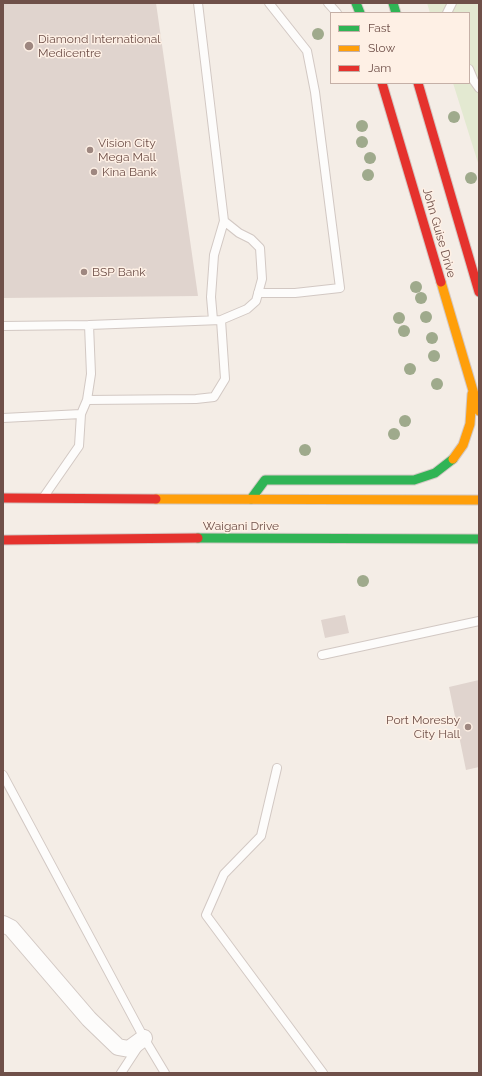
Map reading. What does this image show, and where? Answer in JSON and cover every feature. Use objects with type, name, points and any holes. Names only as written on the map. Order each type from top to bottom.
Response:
[{"type":"highway","name":"John Guise Drive","points":[[382,84],[479,412]]},
{"type":"highway","name":"John Guise Drive","points":[[418,84],[479,292]]},
{"type":"highway","points":[[251,499],[265,480],[414,480],[435,473],[452,461],[464,445],[470,424],[472,391]]},
{"type":"highway","points":[[3,498],[479,500]]},
{"type":"highway","points":[[460,540],[479,535]]},
{"type":"highway","name":"Waigani Drive","points":[[3,540],[194,538],[479,539]]},
{"type":"street","points":[[3,924],[11,928],[89,1019],[118,1047],[129,1049],[144,1038]]},
{"type":"lane","points":[[198,3],[224,221],[214,256],[211,297],[213,320]]},
{"type":"lane","points":[[258,293],[295,293],[340,288],[315,92],[307,51],[269,3]]},
{"type":"lane","points":[[328,3],[336,12]]},
{"type":"lane","points":[[470,71],[479,88]]},
{"type":"lane","points":[[3,326],[88,325],[221,320],[247,309],[256,301],[262,279],[260,248],[224,221]]},
{"type":"lane","points":[[86,400],[196,399],[214,397],[225,379],[221,320]]},
{"type":"lane","points":[[44,497],[79,446],[81,414],[86,400],[91,374],[88,325]]},
{"type":"lane","points":[[3,418],[81,414]]},
{"type":"lane","points":[[322,655],[479,621]]},
{"type":"lane","points":[[277,768],[261,836],[224,874],[206,915],[323,1073]]},
{"type":"lane","points":[[3,775],[144,1038],[165,1073]]},
{"type":"lane","points":[[121,1073],[144,1038]]},
{"type":"green space","points":[[427,3],[479,3],[479,166],[453,84],[470,84],[470,12],[430,12]]},
{"type":"building","name":"Vision City Mega Mall","points":[[3,3],[156,3],[198,296],[3,298]]},
{"type":"building","points":[[345,615],[349,633],[325,638],[321,620]]},
{"type":"building","name":"Port Moresby City Hall","points":[[479,680],[479,767],[466,770],[449,687]]},
{"type":"traffic: fast","points":[[356,3],[360,12]]},
{"type":"traffic: fast","points":[[393,3],[396,12]]},
{"type":"traffic: fast","points":[[251,499],[265,480],[414,480],[435,473],[453,459]]},
{"type":"traffic: fast","points":[[198,538],[479,539]]},
{"type":"traffic: slow","points":[[441,282],[479,411]]},
{"type":"traffic: slow","points":[[453,459],[463,445],[470,424],[472,394]]},
{"type":"traffic: slow","points":[[156,499],[479,500]]},
{"type":"traffic: jam","points":[[382,84],[441,282]]},
{"type":"traffic: jam","points":[[418,84],[479,292]]},
{"type":"traffic: jam","points":[[3,498],[156,499]]},
{"type":"traffic: jam","points":[[3,540],[198,538]]},
{"type":"place","name":"Diamond International Medicentre","points":[[29,46]]},
{"type":"place","name":"Vision City Mega Mall","points":[[90,150]]},
{"type":"place","name":"Kina Bank","points":[[94,172]]},
{"type":"place","name":"BSP Bank","points":[[84,272]]},
{"type":"place","name":"Port Moresby City Hall","points":[[468,727]]}]
